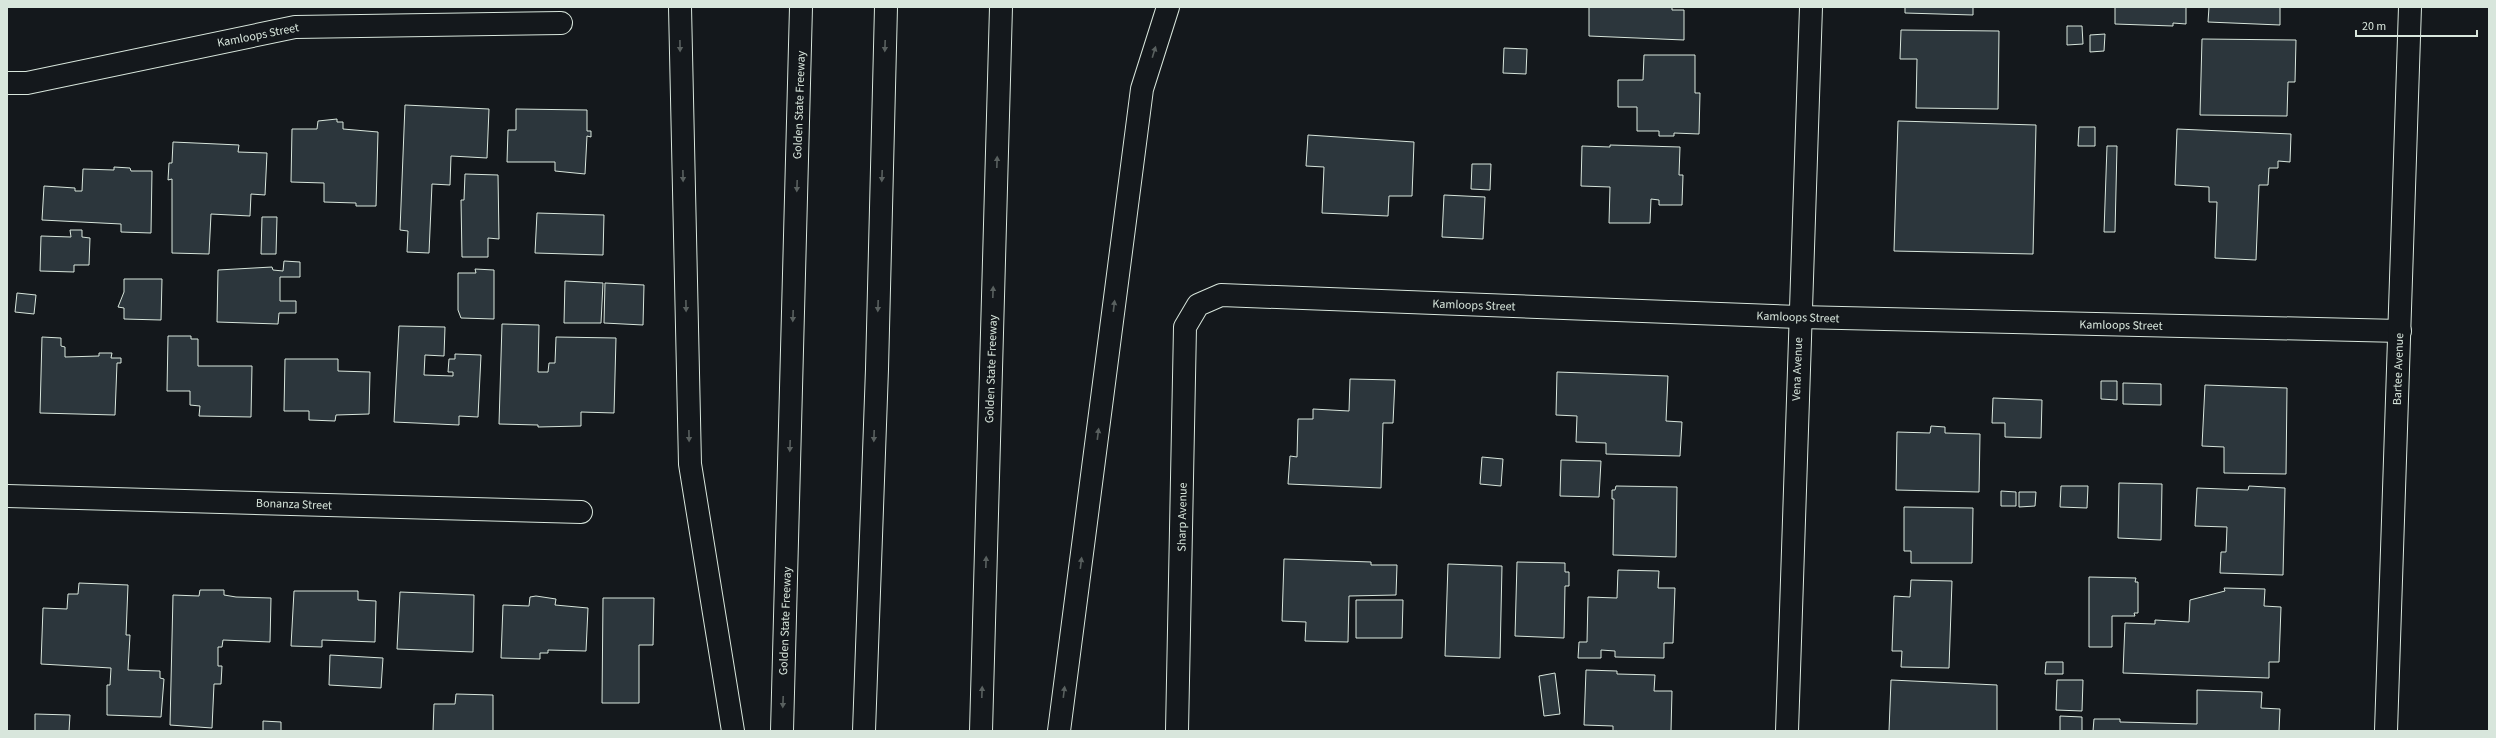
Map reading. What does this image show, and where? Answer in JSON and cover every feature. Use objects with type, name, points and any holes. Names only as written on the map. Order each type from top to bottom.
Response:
[{"type":"main road","points":[[680,7],[690,464],[733,731]]},
{"type":"main road","name":"Golden State Freeway","points":[[782,731],[801,7]]},
{"type":"main road","points":[[864,731],[877,368],[886,7]]},
{"type":"main road","name":"Golden State Freeway","points":[[981,731],[1001,7]]},
{"type":"main road","points":[[1060,731],[1142,89],[1168,7]]},
{"type":"main road","name":"Vena Avenue","points":[[1787,731],[1810,7]]},
{"type":"main road","name":"Bartee Avenue","points":[[2386,731],[2410,7]]},
{"type":"main road","name":"Kamloops Street","points":[[7,83],[27,83],[295,27],[561,22]]},
{"type":"main road","name":"Kamloops Street","points":[[1198,305],[1221,295],[1799,317],[2400,331]]},
{"type":"main road","name":"Sharp Avenue","points":[[1177,731],[1185,327],[1198,305]]},
{"type":"main road","name":"Bonanza Street","points":[[7,496],[581,512]]},
{"type":"building","points":[[1589,7],[1672,7],[1672,10],[1684,10],[1684,40],[1589,36]]},
{"type":"building","points":[[1905,7],[1973,7],[1973,15],[1905,13]]},
{"type":"building","points":[[2115,7],[2186,7],[2186,24],[2173,23],[2173,26],[2115,24]]},
{"type":"building","points":[[2209,7],[2280,7],[2280,25],[2208,22]]},
{"type":"building","points":[[2067,26],[2082,26],[2083,44],[2067,45]]},
{"type":"building","points":[[1901,30],[1999,31],[1998,109],[1916,108],[1917,59],[1900,59]]},
{"type":"building","points":[[2105,34],[2104,51],[2090,52],[2090,35]]},
{"type":"building","points":[[2202,39],[2296,40],[2295,82],[2288,82],[2287,116],[2200,115]]},
{"type":"building","points":[[1504,48],[1527,49],[1526,74],[1503,73]]},
{"type":"building","points":[[1644,55],[1695,55],[1695,93],[1700,93],[1699,134],[1674,133],[1674,136],[1659,136],[1659,131],[1637,131],[1637,107],[1618,107],[1618,80],[1643,80]]},
{"type":"building","points":[[405,105],[489,109],[487,158],[451,156],[450,185],[432,184],[429,253],[407,252],[408,231],[400,230]]},
{"type":"building","points":[[516,109],[587,110],[587,131],[591,131],[591,137],[587,136],[585,174],[555,171],[555,162],[507,162],[508,130],[516,130]]},
{"type":"building","points":[[337,119],[337,122],[343,122],[343,129],[378,132],[376,206],[356,206],[356,203],[324,202],[324,183],[291,182],[292,129],[317,129],[318,121]]},
{"type":"building","points":[[1898,121],[2036,125],[2033,254],[1894,251]]},
{"type":"building","points":[[2079,127],[2095,127],[2095,146],[2078,146]]},
{"type":"building","points":[[2177,129],[2291,134],[2290,162],[2278,161],[2278,168],[2269,168],[2268,185],[2259,185],[2256,260],[2215,258],[2217,202],[2209,202],[2209,187],[2175,185]]},
{"type":"building","points":[[1308,135],[1414,142],[1412,196],[1389,196],[1388,216],[1322,213],[1324,167],[1306,166]]},
{"type":"building","points":[[173,142],[239,145],[238,152],[267,153],[265,195],[251,194],[250,216],[211,214],[209,254],[172,253],[172,179],[168,180],[169,163],[172,163]]},
{"type":"building","points":[[1610,145],[1680,147],[1679,175],[1683,175],[1682,205],[1659,205],[1659,200],[1651,199],[1650,223],[1609,223],[1610,187],[1581,186],[1582,146],[1610,147]]},
{"type":"building","points":[[2107,146],[2117,146],[2115,232],[2104,232]]},
{"type":"building","points":[[1472,164],[1491,164],[1490,190],[1471,189]]},
{"type":"building","points":[[114,167],[130,168],[131,171],[152,171],[151,233],[121,232],[121,224],[42,220],[44,186],[75,188],[75,191],[82,191],[83,169],[114,170]]},
{"type":"building","points":[[465,174],[498,175],[499,239],[488,238],[488,257],[462,257],[461,200],[464,200]]},
{"type":"building","points":[[1444,195],[1485,197],[1483,239],[1442,237]]},
{"type":"building","points":[[537,213],[604,215],[603,255],[535,253]]},
{"type":"building","points":[[262,217],[277,217],[276,254],[261,254]]},
{"type":"building","points":[[70,230],[82,230],[82,237],[90,238],[89,265],[74,265],[74,272],[40,271],[41,236],[71,237]]},
{"type":"building","points":[[284,261],[300,262],[300,277],[280,277],[280,301],[296,301],[296,313],[279,313],[278,324],[217,322],[218,270],[272,267],[273,270],[283,271]]},
{"type":"building","points":[[475,269],[494,270],[494,319],[461,318],[458,310],[458,273],[476,273]]},
{"type":"building","points":[[124,279],[162,279],[161,320],[124,319],[124,308],[118,307],[124,292]]},
{"type":"building","points":[[565,281],[603,283],[601,323],[564,323]]},
{"type":"building","points":[[605,283],[644,285],[643,325],[604,323]]},
{"type":"building","points":[[17,293],[36,295],[34,314],[15,312]]},
{"type":"building","points":[[502,324],[539,325],[538,372],[548,372],[549,363],[555,363],[556,337],[616,338],[614,413],[581,412],[581,426],[538,427],[538,425],[499,424]]},
{"type":"building","points":[[399,326],[445,327],[444,356],[425,355],[424,375],[453,376],[453,372],[448,372],[449,359],[455,359],[455,354],[481,355],[478,417],[459,416],[459,425],[394,422]]},
{"type":"building","points":[[168,336],[191,336],[191,339],[198,339],[198,366],[252,366],[251,417],[199,416],[200,406],[190,405],[190,391],[167,391]]},
{"type":"building","points":[[42,337],[61,338],[61,346],[65,347],[65,357],[99,356],[99,353],[112,353],[111,358],[121,358],[121,363],[117,363],[115,415],[40,413]]},
{"type":"building","points":[[285,359],[338,359],[338,371],[370,372],[369,414],[336,415],[335,421],[309,420],[309,411],[284,411]]},
{"type":"building","points":[[1557,372],[1668,376],[1666,421],[1682,422],[1680,456],[1606,454],[1606,443],[1576,442],[1577,416],[1556,415]]},
{"type":"building","points":[[1350,379],[1395,380],[1393,423],[1383,423],[1381,488],[1288,484],[1290,456],[1297,457],[1298,419],[1313,419],[1313,409],[1349,411]]},
{"type":"building","points":[[2101,381],[2117,381],[2117,400],[2101,399]]},
{"type":"building","points":[[2123,383],[2161,384],[2161,405],[2123,404]]},
{"type":"building","points":[[2205,385],[2287,388],[2286,474],[2224,473],[2224,447],[2202,446]]},
{"type":"building","points":[[1993,398],[2042,400],[2041,438],[2005,437],[2005,423],[1992,423]]},
{"type":"building","points":[[1931,426],[1945,427],[1945,433],[1980,434],[1979,492],[1896,490],[1897,432],[1930,433]]},
{"type":"building","points":[[1482,457],[1503,459],[1501,486],[1480,484]]},
{"type":"building","points":[[1561,460],[1601,461],[1599,497],[1560,496]]},
{"type":"building","points":[[2119,483],[2162,484],[2161,540],[2118,538]]},
{"type":"building","points":[[1616,486],[1677,487],[1676,557],[1613,555],[1614,499],[1612,499],[1612,490],[1615,490]]},
{"type":"building","points":[[2061,486],[2088,486],[2087,508],[2060,507]]},
{"type":"building","points":[[2249,486],[2285,488],[2283,575],[2220,573],[2221,552],[2226,552],[2227,527],[2195,526],[2197,488],[2248,490]]},
{"type":"building","points":[[2001,491],[2016,492],[2016,506],[2001,506]]},
{"type":"building","points":[[2019,492],[2036,492],[2035,506],[2019,507]]},
{"type":"building","points":[[1904,507],[1973,508],[1972,563],[1911,563],[1911,551],[1904,551]]},
{"type":"building","points":[[1284,559],[1371,562],[1371,565],[1397,565],[1396,595],[1349,596],[1348,642],[1305,641],[1306,622],[1282,621]]},
{"type":"building","points":[[1517,562],[1565,563],[1565,572],[1569,572],[1569,586],[1565,586],[1564,638],[1515,636]]},
{"type":"building","points":[[1448,564],[1502,566],[1500,658],[1445,656]]},
{"type":"building","points":[[1618,570],[1659,571],[1658,588],[1675,588],[1673,643],[1664,643],[1664,658],[1615,657],[1615,651],[1601,650],[1601,658],[1578,658],[1579,642],[1587,642],[1588,597],[1617,598]]},
{"type":"building","points":[[2089,577],[2136,578],[2135,582],[2138,582],[2138,613],[2134,613],[2135,616],[2112,616],[2112,647],[2089,647]]},
{"type":"building","points":[[1911,580],[1952,581],[1949,668],[1901,667],[1902,651],[1892,651],[1894,596],[1910,597]]},
{"type":"building","points":[[79,583],[128,585],[126,635],[130,635],[128,670],[160,671],[160,678],[164,679],[161,717],[107,715],[107,685],[110,685],[111,668],[41,664],[43,608],[67,609],[68,594],[78,594]]},
{"type":"building","points":[[2224,588],[2265,589],[2264,606],[2281,607],[2279,662],[2269,662],[2269,678],[2123,673],[2125,623],[2155,624],[2155,620],[2189,622],[2190,600],[2225,591]]},
{"type":"building","points":[[200,590],[224,590],[224,595],[236,597],[271,598],[270,642],[223,640],[222,647],[218,647],[218,666],[222,666],[221,684],[214,684],[212,728],[170,725],[173,595],[199,596]]},
{"type":"building","points":[[294,591],[358,591],[358,600],[376,601],[375,642],[322,640],[322,647],[291,646]]},
{"type":"building","points":[[400,592],[474,595],[473,652],[397,649]]},
{"type":"building","points":[[536,596],[556,599],[555,605],[588,608],[586,651],[548,650],[548,653],[540,653],[540,659],[501,658],[503,605],[529,606],[530,597]]},
{"type":"building","points":[[603,598],[654,598],[653,645],[639,645],[639,703],[602,703]]},
{"type":"building","points":[[1356,600],[1403,600],[1402,638],[1356,638]]},
{"type":"building","points":[[330,655],[383,658],[381,688],[329,685]]},
{"type":"building","points":[[2046,662],[2063,662],[2063,674],[2045,674]]},
{"type":"building","points":[[1586,670],[1617,671],[1617,674],[1655,675],[1654,691],[1672,691],[1671,731],[1613,731],[1613,726],[1584,725]]},
{"type":"building","points":[[1555,673],[1560,714],[1544,716],[1539,676]]},
{"type":"building","points":[[1891,680],[1997,685],[1997,731],[1889,731]]},
{"type":"building","points":[[2057,680],[2083,680],[2082,711],[2056,710]]},
{"type":"building","points":[[2197,690],[2262,692],[2261,708],[2280,709],[2279,731],[2093,731],[2094,719],[2120,719],[2120,722],[2197,724]]},
{"type":"building","points":[[456,694],[493,695],[493,731],[433,731],[434,704],[455,704]]},
{"type":"building","points":[[35,714],[70,715],[69,731],[35,731]]},
{"type":"building","points":[[2060,716],[2082,717],[2082,731],[2060,731]]},
{"type":"building","points":[[263,721],[281,722],[281,731],[263,731]]}]
